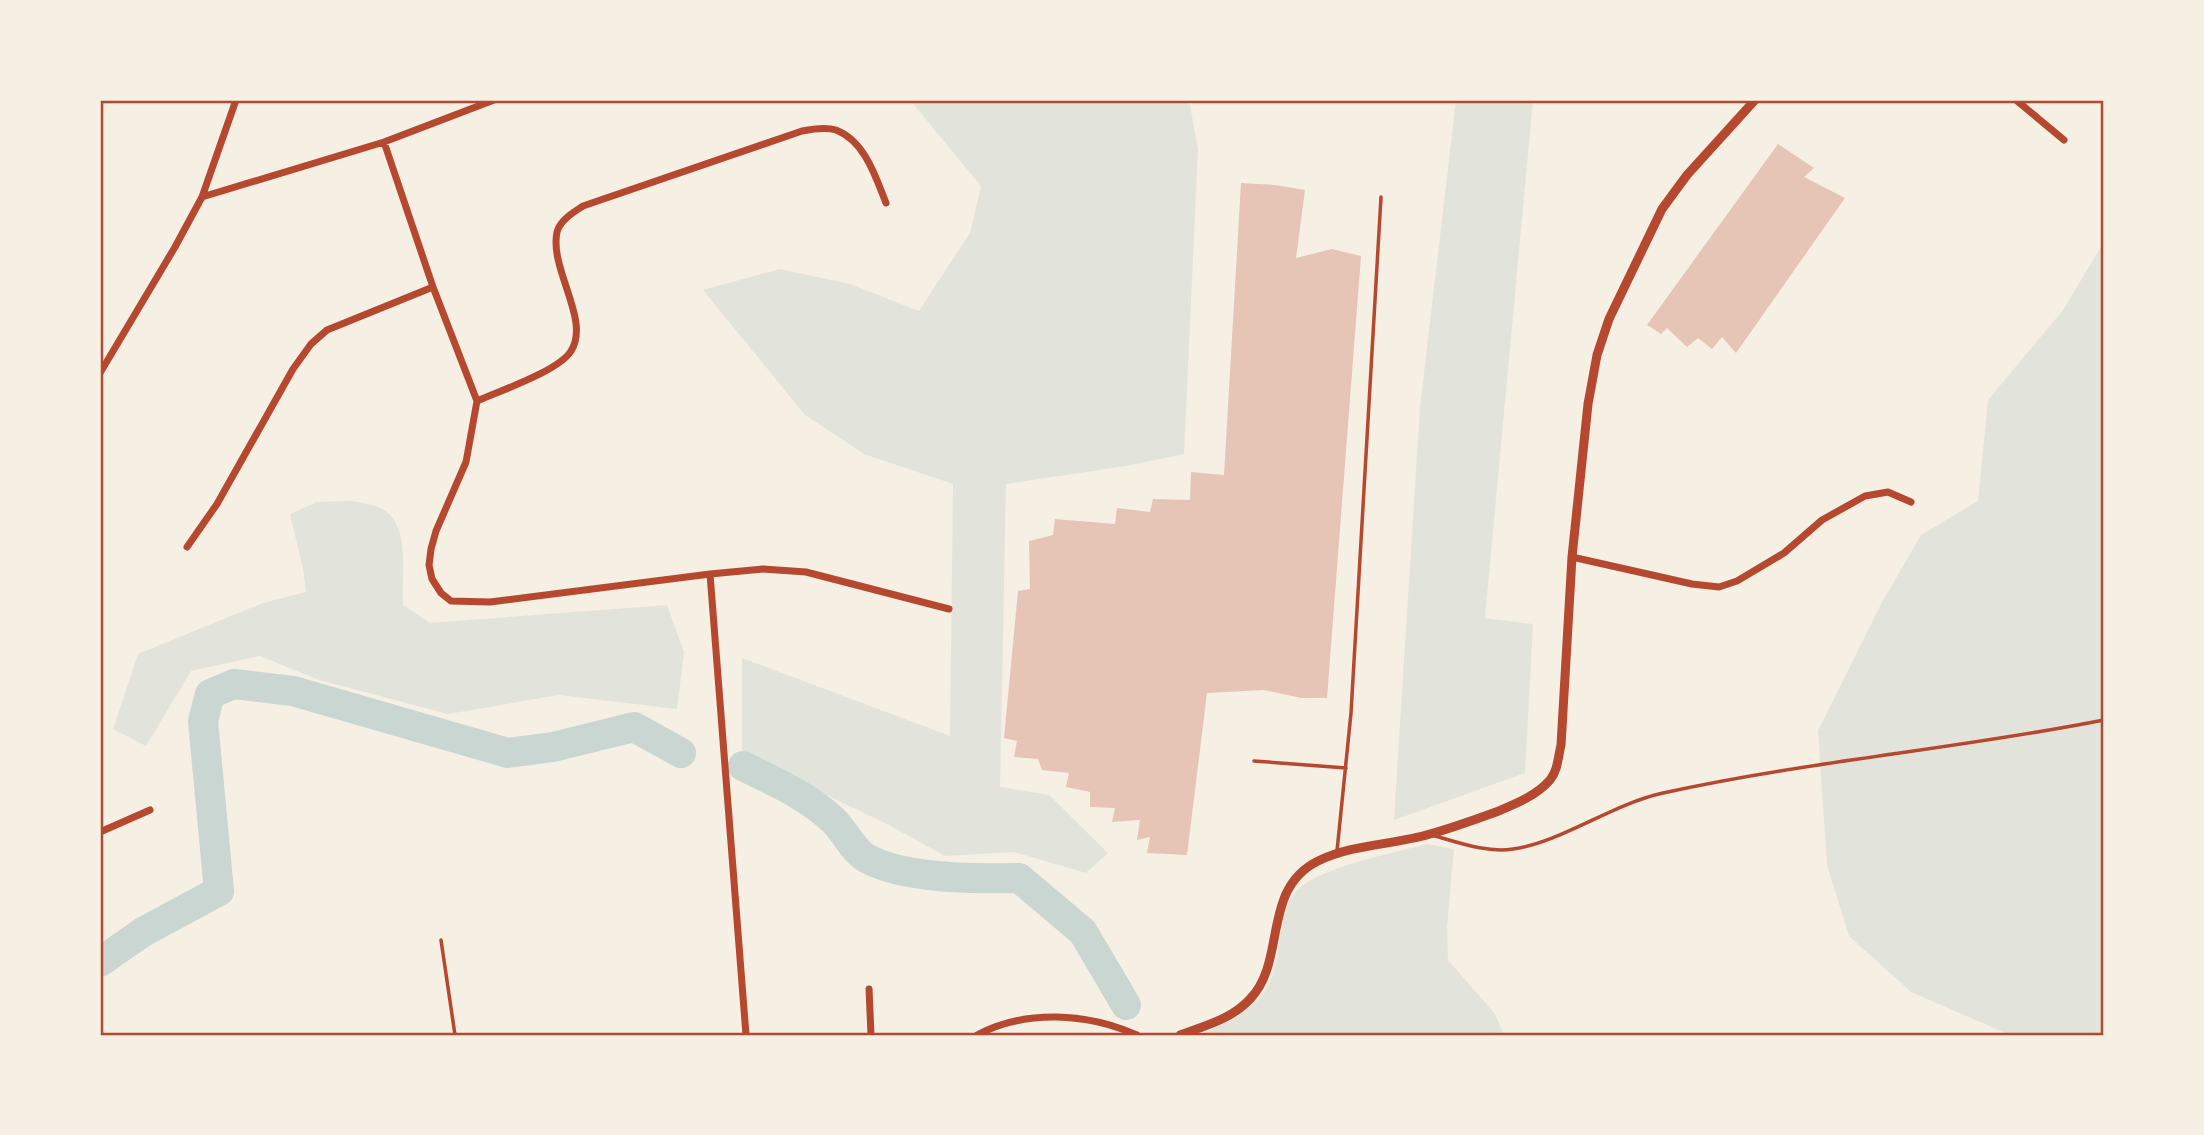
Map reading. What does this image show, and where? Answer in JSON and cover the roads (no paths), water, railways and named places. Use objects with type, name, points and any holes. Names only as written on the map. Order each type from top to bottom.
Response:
[{"type":"street","points":[[100,373],[176,247],[202,197],[236,100]]},
{"type":"street","points":[[202,197],[384,142],[494,100]]},
{"type":"street","points":[[1180,1035],[1226,1017],[1251,999],[1264,978],[1280,909],[1299,873],[1337,852],[1430,835],[1475,820],[1527,798],[1550,779],[1556,769],[1561,745],[1572,557],[1588,404],[1597,355],[1609,318],[1662,209],[1687,174],[1755,100]]},
{"type":"street","points":[[2016,100],[2064,140]]},
{"type":"street","points":[[477,401],[553,368],[571,352],[578,330],[557,257],[557,230],[568,216],[583,206],[802,131],[819,129],[836,130],[855,144],[870,164],[886,203]]},
{"type":"street","points":[[384,142],[433,286],[477,401],[466,462],[431,549],[429,565],[432,579],[441,593],[451,601],[490,602],[762,569],[806,572],[949,609]]},
{"type":"street","points":[[187,547],[217,504],[293,369],[311,344],[327,330],[433,286]]},
{"type":"street","points":[[1572,557],[1692,584],[1719,587],[1738,581],[1784,553],[1822,520],[1865,496],[1888,492],[1911,502]]},
{"type":"street","points":[[710,574],[746,1035]]},
{"type":"street","points":[[100,832],[150,810]]},
{"type":"street","points":[[869,989],[871,1035]]},
{"type":"street","points":[[977,1035],[1012,1023],[1066,1017],[1113,1025],[1137,1035]]},
{"type":"lane","points":[[1337,852],[1352,699],[1381,197]]},
{"type":"lane","points":[[1430,835],[1475,847],[1513,849],[1542,841],[1653,795],[1717,781],[2008,738],[2104,719]]},
{"type":"lane","points":[[1254,761],[1346,768]]},
{"type":"lane","points":[[441,940],[454,1035]]},
{"type":"waterway","points":[[100,962],[143,932],[219,891],[203,721],[210,694],[234,684],[293,691],[508,753],[553,747],[634,727],[681,753]]},
{"type":"waterway","points":[[743,766],[813,804],[834,821],[861,855],[881,865],[940,876],[1019,878],[1083,932],[1126,1005]]}]
